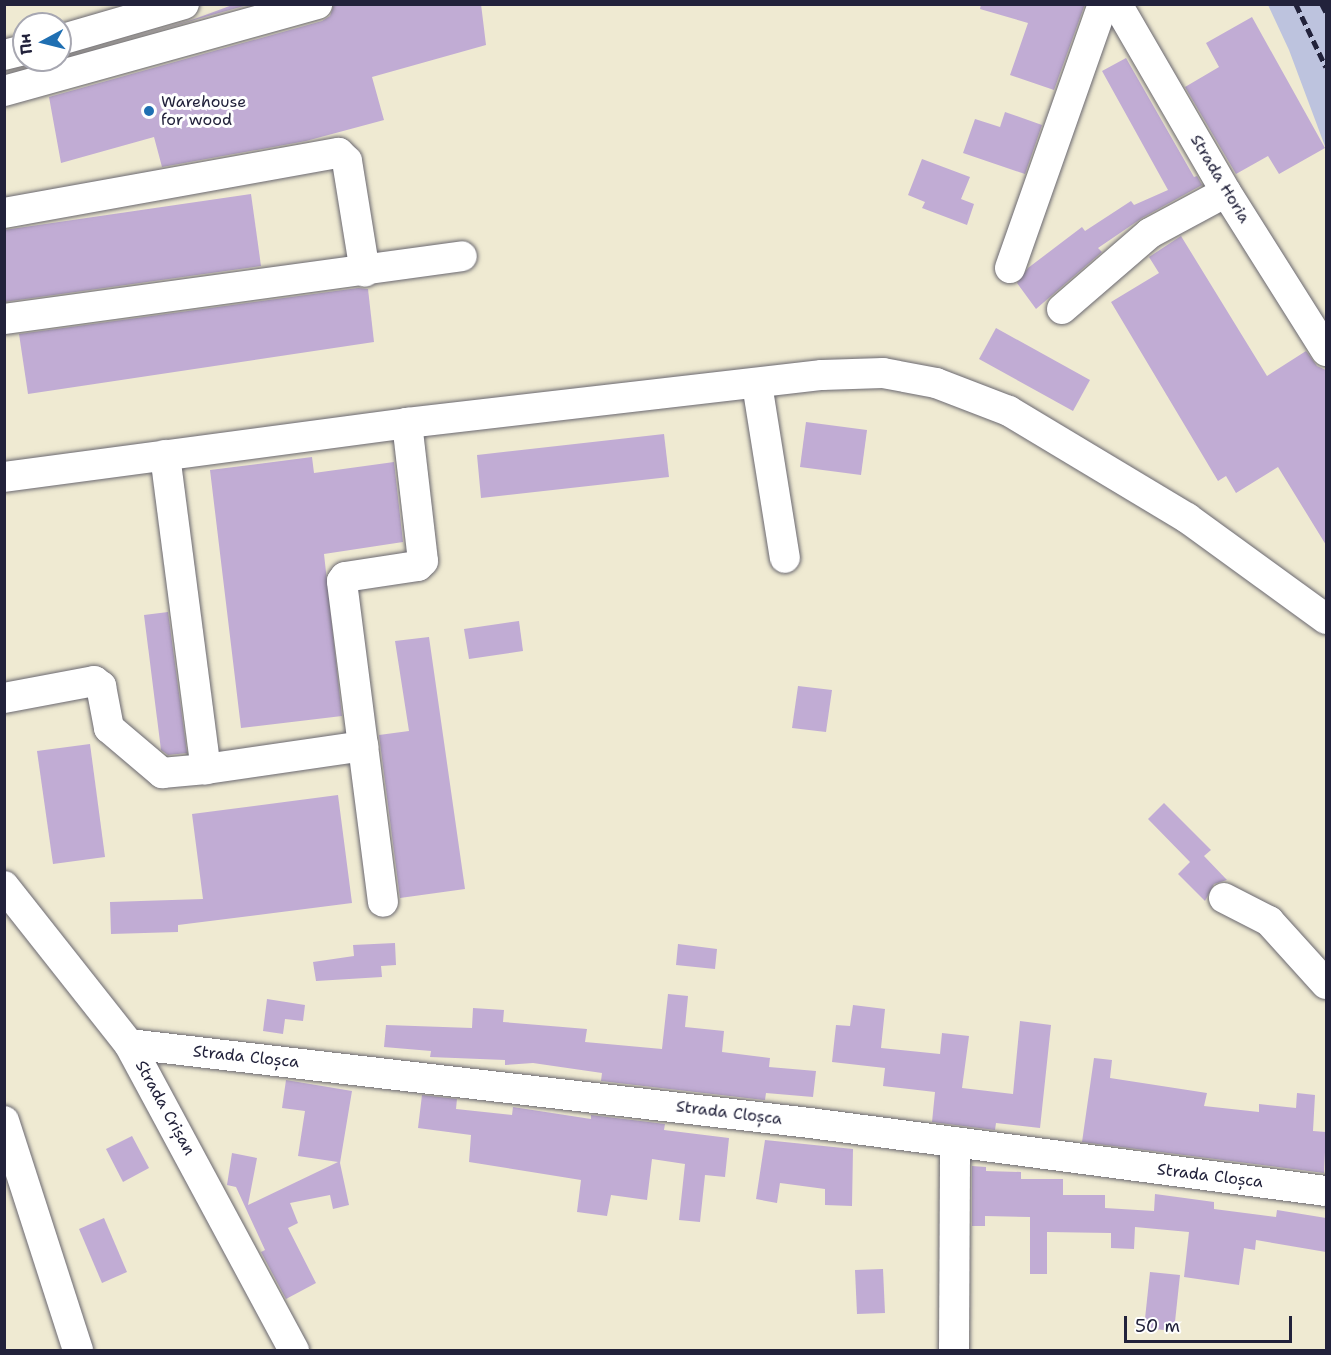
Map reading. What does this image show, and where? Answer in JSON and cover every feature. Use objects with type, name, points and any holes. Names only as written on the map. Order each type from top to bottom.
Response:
[{"type":"street","points":[[72,36],[149,9],[184,4]]},
{"type":"street","points":[[4,91],[317,4]]},
{"type":"street","points":[[1010,268],[1103,4]]},
{"type":"street","name":"Strada Horia","points":[[1117,4],[1226,192],[1326,351]]},
{"type":"street","points":[[4,213],[339,153],[347,160],[365,272]]},
{"type":"street","points":[[1062,309],[1150,233],[1226,192]]},
{"type":"street","points":[[4,319],[365,272],[462,256]]},
{"type":"street","points":[[4,477],[406,423],[822,375],[883,373],[936,382],[1009,411],[1188,518],[1326,620]]},
{"type":"street","points":[[757,384],[785,558]]},
{"type":"street","points":[[383,902],[342,581],[345,577],[418,566],[423,561],[406,423]]},
{"type":"street","points":[[165,455],[206,769]]},
{"type":"street","points":[[4,698],[94,681],[101,686],[109,728],[162,773],[206,769],[363,746]]},
{"type":"street","name":"Strada Crișan","points":[[4,886],[16,916],[129,1044],[294,1350]]},
{"type":"street","points":[[1224,898],[1269,921],[1326,984]]},
{"type":"street","name":"Strada Cloșca","points":[[129,1044],[955,1142],[1326,1191]]},
{"type":"street","points":[[4,1121],[78,1350]]},
{"type":"street","points":[[954,1350],[955,1142]]},
{"type":"shaded area","points":[[1268,5],[1326,5],[1326,149],[1289,50]]},
{"type":"building","points":[[235,4],[251,4],[95,48],[189,21]]},
{"type":"building","name":"Warehouse for wood","points":[[334,4],[481,4],[486,45],[372,77],[384,120],[306,141],[162,167],[154,137],[61,163],[49,97],[322,21],[330,16]]},
{"type":"building","points":[[981,4],[1085,4],[1054,90],[1010,75],[1028,23],[980,9]]},
{"type":"building","points":[[1252,17],[1325,148],[1279,174],[1268,156],[1236,174],[1185,87],[1219,67],[1206,43]]},
{"type":"building","points":[[1126,58],[1194,177],[1197,176],[1202,185],[1142,218],[1098,248],[1102,252],[1036,309],[1017,283],[1028,268],[1082,227],[1085,231],[1131,201],[1134,205],[1168,190],[1102,71]]},
{"type":"building","points":[[1005,112],[1042,125],[1025,174],[963,153],[975,119],[1000,127]]},
{"type":"building","points":[[922,159],[970,177],[961,199],[974,204],[967,225],[922,208],[925,202],[908,195]]},
{"type":"building","points":[[251,194],[261,266],[4,302],[4,230]]},
{"type":"building","points":[[1181,236],[1267,376],[1306,351],[1317,366],[1326,370],[1326,545],[1278,467],[1236,493],[1226,476],[1218,481],[1111,302],[1159,273],[1149,257]]},
{"type":"building","points":[[358,288],[368,289],[374,342],[28,394],[19,334]]},
{"type":"building","points":[[996,328],[1090,380],[1073,411],[979,359]]},
{"type":"building","points":[[806,422],[867,430],[861,475],[800,467]]},
{"type":"building","points":[[664,434],[669,477],[481,498],[477,455]]},
{"type":"building","points":[[312,457],[314,473],[394,462],[403,542],[324,554],[342,716],[241,728],[210,470]]},
{"type":"building","points":[[168,612],[187,753],[168,755],[161,750],[144,615]]},
{"type":"building","points":[[519,621],[523,651],[469,659],[464,629]]},
{"type":"building","points":[[429,637],[465,889],[400,898],[379,735],[409,731],[395,641]]},
{"type":"building","points":[[798,686],[832,690],[826,732],[792,728]]},
{"type":"building","points":[[90,744],[105,857],[53,864],[37,751]]},
{"type":"building","points":[[338,795],[352,903],[178,925],[178,932],[111,934],[110,902],[203,899],[192,814]]},
{"type":"building","points":[[1164,803],[1211,850],[1204,856],[1227,880],[1214,884],[1205,901],[1178,874],[1190,862],[1148,819]]},
{"type":"building","points":[[395,943],[396,965],[381,966],[382,977],[316,981],[313,962],[354,956],[353,945]]},
{"type":"building","points":[[678,944],[717,949],[715,969],[676,965]]},
{"type":"building","points":[[668,994],[688,996],[685,1027],[724,1031],[722,1052],[770,1058],[769,1067],[816,1071],[813,1097],[766,1093],[765,1100],[601,1081],[602,1073],[533,1063],[505,1065],[505,1060],[430,1057],[431,1051],[384,1047],[386,1025],[472,1028],[473,1008],[504,1010],[503,1022],[587,1029],[585,1042],[662,1049]]},
{"type":"building","points":[[267,999],[305,1005],[303,1021],[285,1019],[283,1034],[263,1031]]},
{"type":"building","points":[[853,1005],[885,1009],[881,1048],[940,1054],[942,1033],[969,1036],[962,1088],[1013,1094],[1020,1021],[1051,1025],[1040,1128],[996,1123],[995,1130],[932,1122],[935,1092],[883,1086],[885,1068],[832,1062],[836,1025],[850,1026]]},
{"type":"building","points":[[1094,1058],[1112,1060],[1110,1078],[1207,1093],[1204,1106],[1259,1112],[1259,1104],[1296,1108],[1297,1093],[1315,1095],[1313,1131],[1326,1132],[1324,1173],[1082,1142]]},
{"type":"building","points":[[286,1080],[352,1091],[340,1163],[349,1205],[333,1209],[330,1195],[290,1203],[298,1223],[288,1228],[316,1283],[286,1299],[261,1252],[265,1250],[236,1187],[227,1185],[232,1153],[257,1158],[248,1205],[338,1162],[298,1156],[305,1111],[282,1108]]},
{"type":"building","points":[[422,1095],[457,1099],[456,1109],[512,1115],[513,1107],[591,1119],[591,1115],[665,1124],[664,1130],[729,1138],[725,1177],[705,1175],[700,1222],[679,1220],[685,1164],[652,1159],[647,1200],[611,1195],[607,1216],[577,1212],[581,1180],[469,1162],[471,1135],[418,1128]]},
{"type":"building","points":[[132,1136],[149,1168],[123,1182],[106,1149]]},
{"type":"building","points":[[765,1140],[853,1149],[852,1206],[825,1205],[825,1189],[780,1183],[777,1203],[756,1199]]},
{"type":"building","points":[[972,1166],[986,1167],[986,1171],[1021,1172],[1021,1179],[1063,1179],[1063,1195],[1105,1195],[1105,1208],[1154,1211],[1155,1194],[1214,1202],[1214,1209],[1276,1217],[1277,1210],[1326,1218],[1326,1252],[1256,1240],[1255,1250],[1244,1248],[1239,1285],[1184,1277],[1189,1232],[1135,1227],[1134,1249],[1111,1248],[1111,1233],[1047,1232],[1047,1274],[1030,1274],[1030,1217],[985,1216],[985,1226],[972,1226]]},
{"type":"building","points":[[104,1218],[127,1272],[102,1283],[79,1229]]},
{"type":"building","points":[[883,1269],[885,1313],[857,1314],[855,1270]]},
{"type":"building","points":[[1150,1272],[1180,1275],[1174,1331],[1144,1328]]},
{"type":"railway","points":[[1296,4],[1326,67]]},
{"type":"railway","points":[[1322,4],[1326,12]]},
{"type":"place","name":"Warehouse for wood","points":[[149,111]]}]
